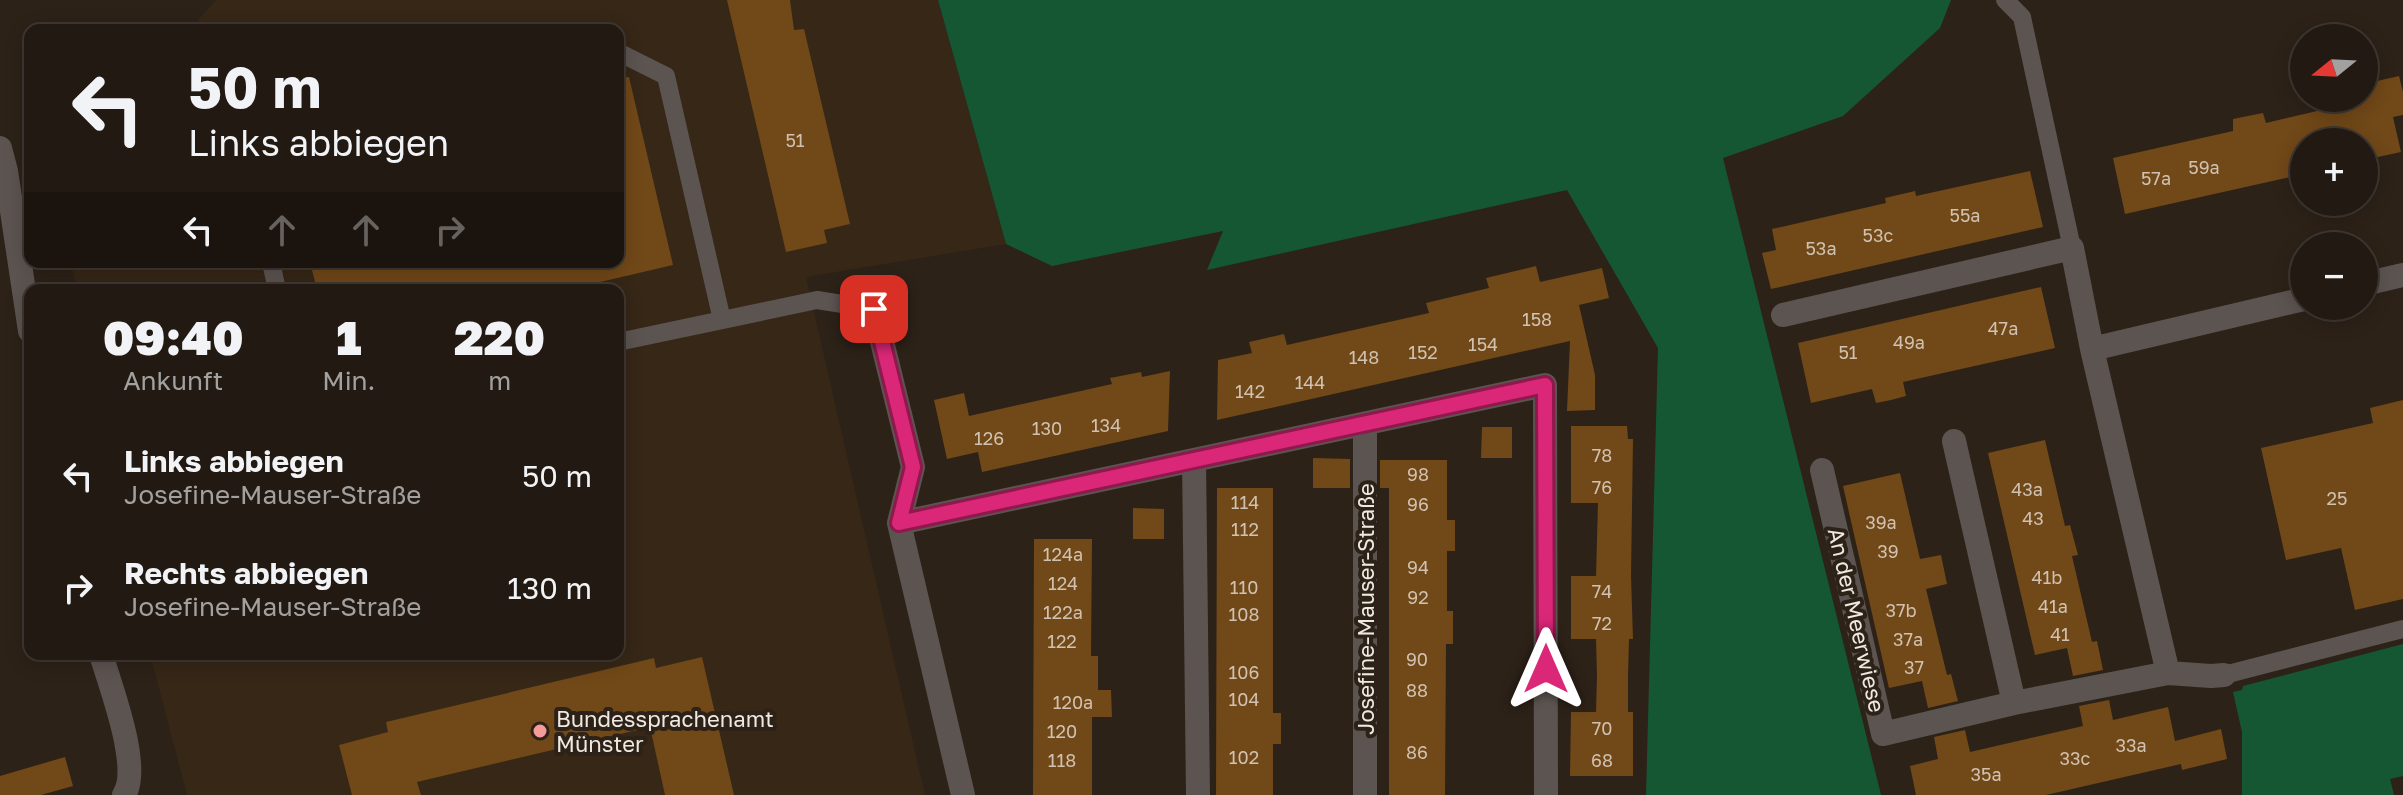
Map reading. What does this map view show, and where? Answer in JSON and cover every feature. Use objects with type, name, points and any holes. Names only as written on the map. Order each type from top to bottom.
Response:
[{"type":"street","points":[[0,148],[24,291]]},
{"type":"street","points":[[1783,315],[2072,248],[2092,349],[2168,673]]},
{"type":"street","points":[[2378,281],[2403,275]]},
{"type":"street","points":[[2092,349],[2290,302]]},
{"type":"street","points":[[874,309],[913,467],[899,523],[963,795]]},
{"type":"street","points":[[899,523],[1545,385],[1546,795]]},
{"type":"street","name":"Josefine-Mauser-Straße","points":[[1365,424],[1365,795]]},
{"type":"street","points":[[1954,441],[2014,703]]},
{"type":"street","points":[[1194,460],[1198,795]]},
{"type":"street","name":"An der Meerwiese","points":[[1822,470],[1883,734],[2014,703],[2168,673],[2224,675]]},
{"type":"street","points":[[103,660],[128,754],[130,774],[124,795]]},
{"type":"lane","points":[[2005,0],[2022,17],[2072,248]]},
{"type":"lane","points":[[624,55],[666,76],[722,320]]},
{"type":"lane","points":[[624,341],[817,300],[874,309]]},
{"type":"lane","points":[[2224,675],[2403,629]]},
{"type":"shaded area","points":[[216,0],[938,0],[1006,244],[806,277],[925,795],[187,795],[152,660],[624,660],[624,284],[76,284],[72,268],[624,268],[624,24],[194,24]]},
{"type":"green space","points":[[938,0],[1951,0],[1940,28],[1843,116],[1723,158],[1881,795],[1646,795],[1658,348],[1567,190],[1207,270],[1223,231],[1052,266],[1006,244]]},
{"type":"green space","points":[[2403,644],[2403,776],[2390,779],[2394,795],[2242,795],[2242,732],[2233,692],[2242,690],[2243,686]]},
{"type":"building","points":[[727,0],[790,0],[794,30],[804,29],[850,224],[824,230],[827,243],[786,252]]},
{"type":"building","points":[[2399,76],[2403,115],[2393,117],[2401,152],[2378,157],[2378,128],[2290,128],[2290,177],[2125,214],[2113,158],[2233,131],[2233,119],[2263,113],[2266,123],[2313,112],[2378,112],[2378,81]]},
{"type":"building","points":[[624,77],[629,77],[673,265],[592,284],[316,284],[312,268],[624,268]]},
{"type":"building","points":[[2030,171],[2043,227],[1771,289],[1762,253],[1776,250],[1772,229],[1886,203],[1885,198],[1915,191],[1916,196]]},
{"type":"building","points":[[1536,266],[1540,282],[1602,268],[1609,298],[1579,305],[1595,375],[1595,410],[1567,411],[1570,341],[1217,420],[1218,360],[1252,353],[1249,342],[1284,334],[1287,345],[1429,313],[1426,303],[1489,288],[1486,278]]},
{"type":"building","points":[[2041,287],[2055,348],[1903,382],[1906,396],[1891,400],[1876,403],[1872,389],[1811,403],[1798,343]]},
{"type":"building","points":[[1170,371],[1168,431],[982,472],[978,452],[947,459],[934,400],[964,393],[969,416],[1112,384],[1110,378],[1141,372],[1142,377]]},
{"type":"building","points":[[2403,400],[2403,599],[2355,610],[2341,548],[2286,560],[2261,448],[2373,423],[2370,408]]},
{"type":"building","points":[[1571,426],[1627,426],[1628,439],[1633,439],[1633,639],[1629,639],[1628,712],[1633,712],[1633,776],[1570,776],[1571,712],[1596,712],[1597,675],[1596,639],[1571,639],[1571,576],[1596,576],[1598,503],[1571,503]]},
{"type":"building","points":[[1482,427],[1512,427],[1512,458],[1481,458]]},
{"type":"building","points":[[2045,440],[2065,526],[2070,525],[2078,555],[2072,556],[2092,642],[2097,641],[2103,670],[2073,676],[2067,648],[2035,655],[1988,453]]},
{"type":"building","points":[[1313,458],[1350,459],[1350,488],[1313,488]]},
{"type":"building","points":[[1380,460],[1447,460],[1447,520],[1455,520],[1455,551],[1447,551],[1447,611],[1453,611],[1453,644],[1446,644],[1445,795],[1389,795],[1389,488],[1380,488]]},
{"type":"building","points":[[1900,473],[1920,559],[1941,555],[1947,584],[1926,589],[1947,675],[1951,674],[1958,701],[1928,708],[1922,681],[1889,688],[1843,486]]},
{"type":"building","points":[[1217,488],[1273,488],[1273,713],[1281,713],[1281,744],[1273,744],[1273,795],[1216,795]]},
{"type":"building","points":[[1133,508],[1164,509],[1164,539],[1133,539]]},
{"type":"building","points":[[1034,539],[1092,539],[1091,656],[1098,656],[1098,690],[1111,690],[1112,717],[1092,717],[1092,795],[1033,795]]},
{"type":"building","points":[[702,657],[734,795],[665,795],[650,727],[417,782],[421,795],[352,795],[339,745],[388,732],[386,722],[654,658],[656,668]]},
{"type":"building","points":[[2109,700],[2113,720],[2168,707],[2175,741],[2221,729],[2227,759],[2182,770],[2181,764],[2046,795],[1916,795],[1910,766],[1938,759],[1934,737],[1965,730],[1970,752],[2083,726],[2079,706]]},
{"type":"building","points":[[65,757],[73,786],[41,795],[0,795],[0,776]]},
{"type":"place","name":"Bundessprachenamt Münster","points":[[540,731]]},
{"type":"route","points":[[874,309],[913,467],[899,523],[1545,385],[1546,669]]}]
